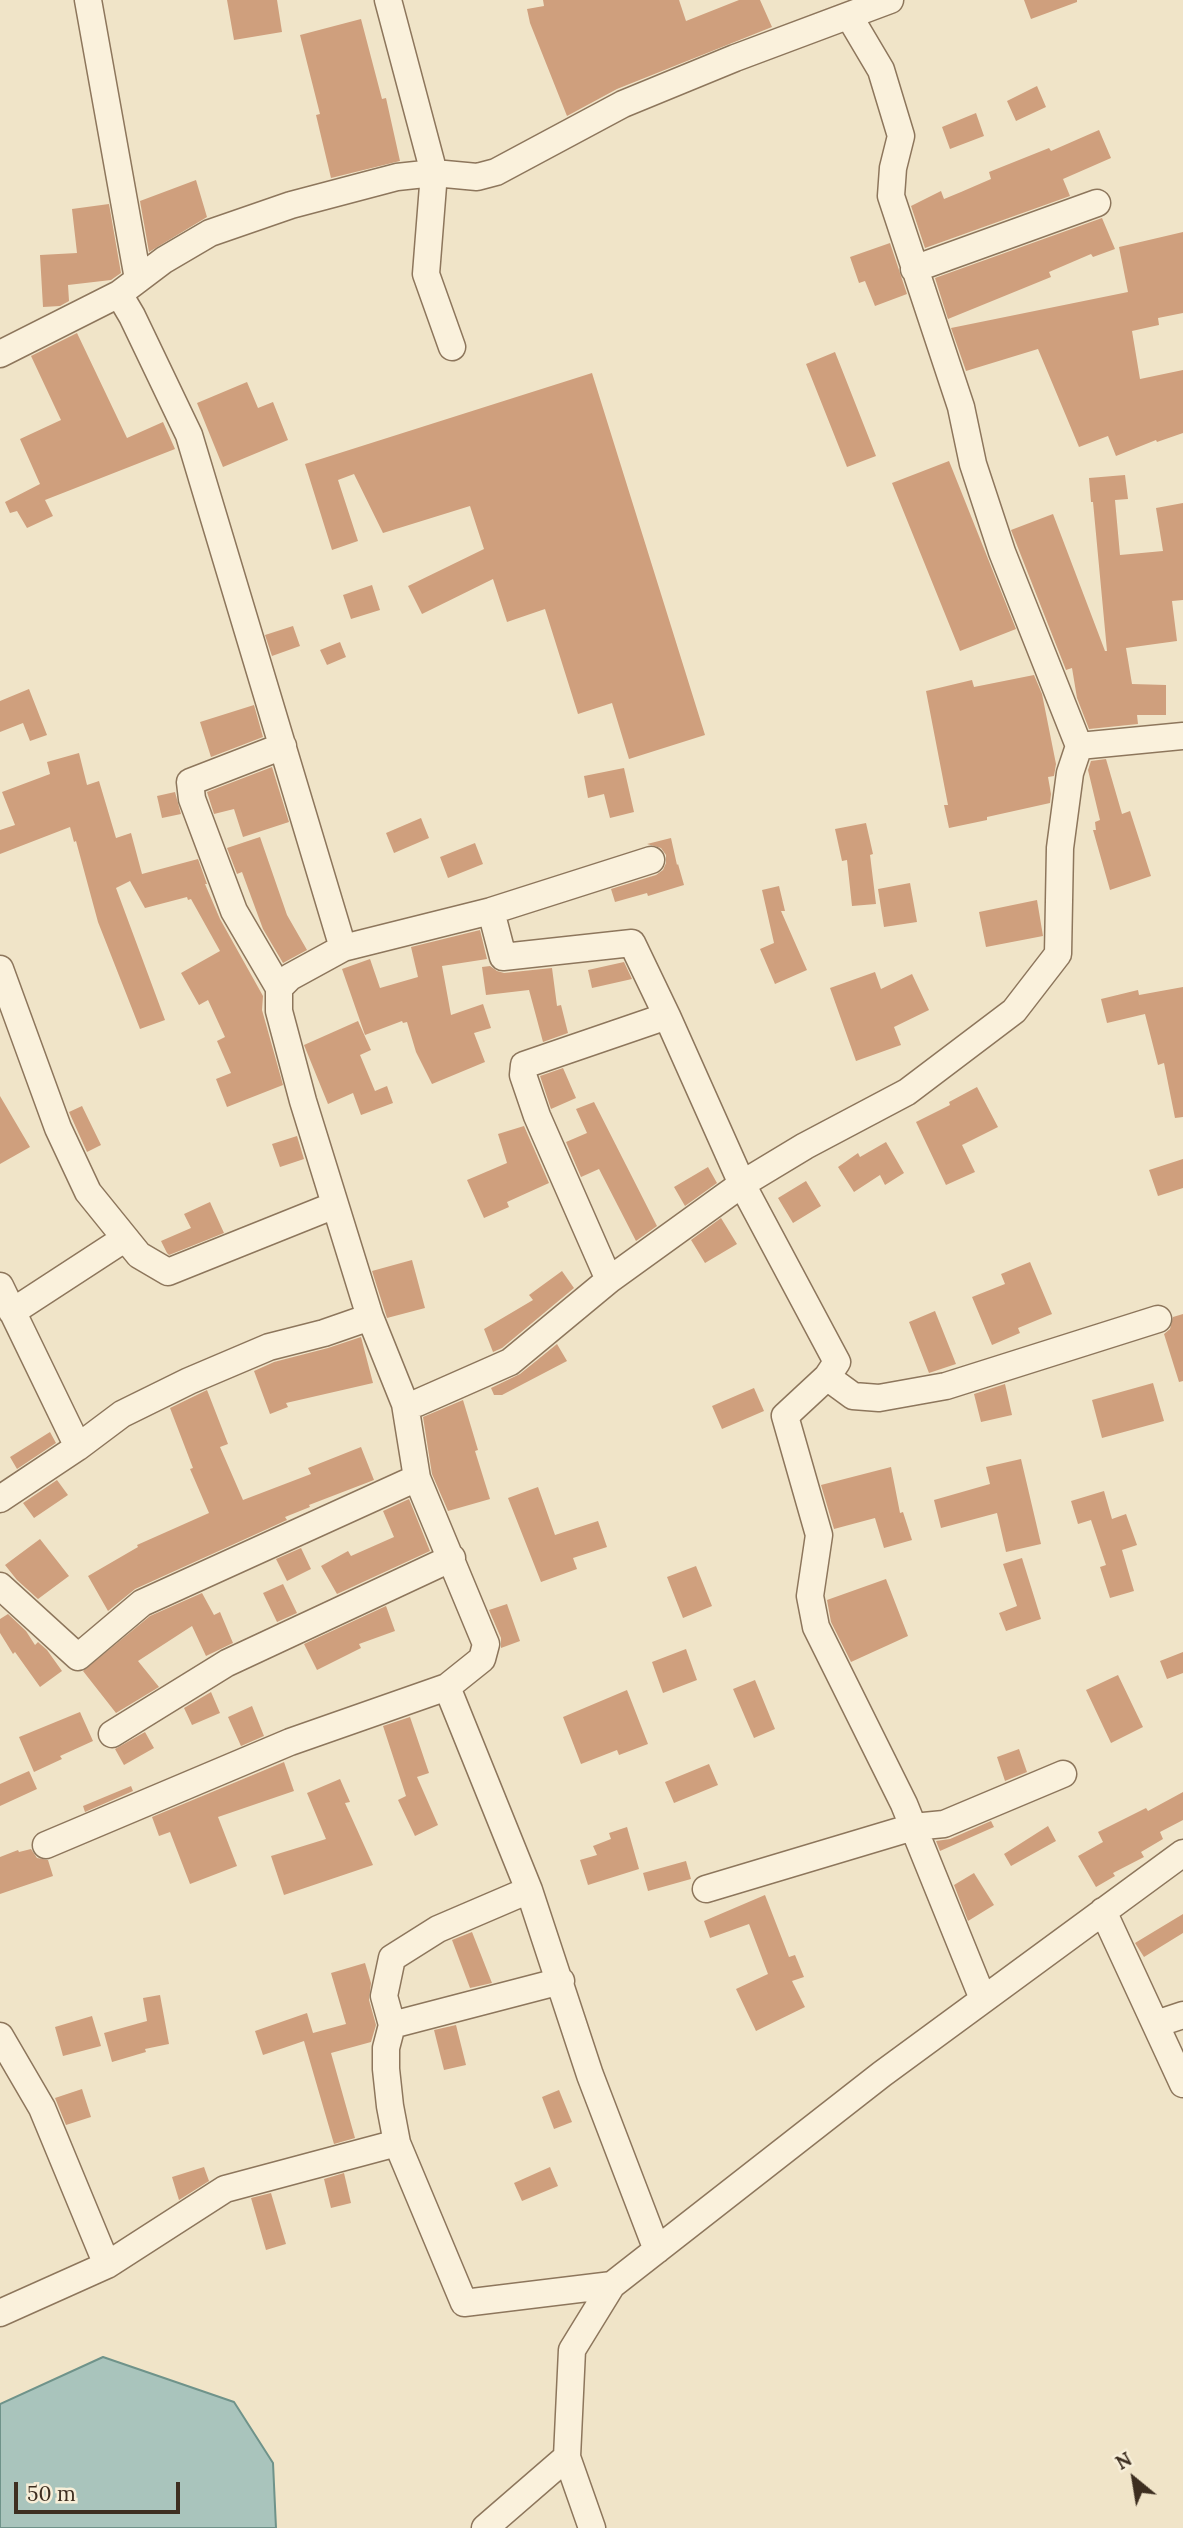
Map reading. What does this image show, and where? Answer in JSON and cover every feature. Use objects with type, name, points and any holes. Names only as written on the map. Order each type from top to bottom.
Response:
[{"type":"street","points":[[88,0],[132,316],[189,435],[343,948]]},
{"type":"street","points":[[388,0],[434,173],[426,274],[452,347]]},
{"type":"street","points":[[0,354],[129,286],[164,260],[235,223],[397,177],[434,173],[477,177],[496,172],[623,104],[735,58],[890,0]]},
{"type":"street","points":[[405,1404],[417,1403],[510,1362],[609,1280],[742,1184],[805,1146],[907,1092],[1014,1012],[1058,954],[1060,848],[1070,773],[1079,746],[1002,552],[973,464],[961,407],[891,196],[893,168],[901,136],[881,70],[849,16]]},
{"type":"street","points":[[914,269],[1097,203]]},
{"type":"street","points":[[1079,746],[1183,736]]},
{"type":"street","points":[[46,1845],[290,1742],[447,1687],[482,1659],[486,1644],[417,1478],[405,1404],[370,1317],[303,1101],[279,1011],[279,988],[234,911],[192,799],[190,782],[284,746]]},
{"type":"street","points":[[279,988],[290,977],[343,948],[491,911],[650,860]]},
{"type":"street","points":[[491,911],[503,957],[632,943],[742,1184],[837,1362],[827,1377],[785,1416],[819,1535],[810,1596],[816,1627],[913,1827],[983,1999]]},
{"type":"street","points":[[0,969],[58,1128],[88,1192],[139,1255],[168,1272],[335,1205]]},
{"type":"street","points":[[609,1280],[537,1116],[523,1075],[524,1065],[667,1016]]},
{"type":"street","points":[[12,1311],[124,1239]]},
{"type":"street","points":[[0,1286],[78,1447]]},
{"type":"street","points":[[0,1499],[122,1414],[189,1381],[269,1347],[324,1333],[370,1317]]},
{"type":"street","points":[[827,1377],[853,1396],[879,1398],[946,1386],[1158,1319]]},
{"type":"street","points":[[0,1586],[78,1657],[142,1603],[417,1478]]},
{"type":"street","points":[[112,1734],[227,1663],[452,1558]]},
{"type":"street","points":[[447,1687],[529,1890],[590,2075],[657,2250]]},
{"type":"street","points":[[706,1888],[913,1827],[944,1824],[1063,1774]]},
{"type":"street","points":[[592,2528],[567,2457],[572,2350],[612,2285],[882,2074],[1183,1853]]},
{"type":"street","points":[[529,1890],[438,1930],[392,1958],[384,1996],[392,2025],[386,2048],[386,2069],[397,2143],[464,2303],[612,2285]]},
{"type":"street","points":[[1103,1911],[1183,2084]]},
{"type":"street","points":[[392,2025],[561,1981]]},
{"type":"street","points":[[1156,2024],[1183,2015]]},
{"type":"street","points":[[0,2036],[41,2108],[107,2265]]},
{"type":"street","points":[[0,2313],[107,2265],[225,2189],[397,2143]]},
{"type":"street","points":[[485,2528],[567,2457]]},
{"type":"water","points":[[103,2357],[234,2402],[273,2463],[276,2528],[0,2528],[0,2404]]},
{"type":"building","points":[[227,0],[277,0],[282,32],[234,40]]},
{"type":"building","points":[[543,0],[679,0],[686,21],[739,0],[760,0],[772,27],[617,89],[567,116],[527,9],[544,6]]},
{"type":"building","points":[[1024,0],[1077,0],[1077,2],[1031,19]]},
{"type":"building","points":[[361,19],[382,99],[386,98],[400,161],[331,178],[316,115],[320,114],[300,35]]},
{"type":"building","points":[[1037,86],[1046,107],[1016,121],[1007,101]]},
{"type":"building","points":[[976,113],[984,136],[950,149],[942,127]]},
{"type":"building","points":[[1099,130],[1111,158],[1063,179],[1070,196],[925,248],[911,206],[941,191],[944,199],[991,179],[989,172],[1049,148],[1051,151]]},
{"type":"building","points":[[196,180],[207,217],[149,252],[140,201]]},
{"type":"building","points":[[109,204],[121,273],[111,280],[68,285],[69,301],[60,306],[43,307],[40,255],[77,253],[72,209]]},
{"type":"building","points":[[1102,218],[1115,249],[1093,257],[1091,254],[1049,272],[1051,277],[948,319],[935,278]]},
{"type":"building","points":[[1183,232],[1183,313],[1158,318],[1159,325],[1132,331],[1140,379],[1183,370],[1183,433],[1157,442],[1156,440],[1116,456],[1108,436],[1079,447],[1038,349],[966,371],[951,328],[1128,292],[1119,247]]},
{"type":"building","points":[[890,243],[907,294],[875,306],[865,281],[859,283],[850,257]]},
{"type":"building","points":[[77,333],[127,438],[163,422],[175,449],[45,500],[53,516],[27,528],[17,511],[10,513],[5,502],[40,484],[20,439],[61,420],[31,356]]},
{"type":"building","points":[[835,352],[876,456],[847,467],[806,364]]},
{"type":"building","points":[[592,373],[705,735],[629,759],[612,703],[578,714],[545,609],[507,622],[493,579],[422,614],[408,586],[484,549],[470,506],[383,533],[354,474],[338,480],[358,541],[332,550],[305,464]]},
{"type":"building","points":[[247,382],[258,408],[273,402],[288,440],[223,467],[197,403]]},
{"type":"building","points":[[949,461],[1016,629],[960,651],[892,483]]},
{"type":"building","points":[[1125,475],[1128,499],[1115,500],[1120,555],[1163,551],[1156,508],[1183,503],[1183,600],[1172,601],[1177,641],[1126,648],[1132,684],[1166,685],[1166,715],[1137,715],[1138,724],[1089,729],[1077,698],[1072,668],[1066,670],[1011,530],[1053,514],[1107,651],[1089,478]]},
{"type":"building","points":[[372,585],[380,610],[351,619],[343,595]]},
{"type":"building","points":[[293,626],[300,646],[272,656],[265,635]]},
{"type":"building","points":[[340,642],[346,657],[327,665],[320,650]]},
{"type":"building","points":[[1034,675],[1042,694],[1056,764],[1054,776],[1048,777],[1050,803],[949,828],[944,805],[948,805],[926,691],[972,680],[974,687]]},
{"type":"building","points":[[29,689],[47,735],[30,741],[23,723],[0,732],[0,701]]},
{"type":"building","points":[[254,705],[263,737],[211,757],[200,722]]},
{"type":"building","points":[[79,753],[87,785],[99,781],[116,838],[131,833],[142,874],[198,859],[220,919],[263,996],[262,1010],[283,1085],[227,1107],[216,1079],[231,1073],[217,1041],[225,1037],[208,1000],[199,1005],[181,973],[220,951],[191,899],[188,900],[187,897],[145,908],[130,881],[116,888],[165,1020],[140,1029],[98,922],[70,827],[0,854],[0,830],[15,825],[2,792],[50,774],[47,762]]},
{"type":"building","points":[[1106,759],[1122,814],[1130,811],[1151,876],[1110,890],[1093,830],[1096,830],[1095,822],[1100,820],[1088,770],[1091,761]]},
{"type":"building","points":[[272,767],[289,822],[243,837],[234,809],[214,814],[207,792]]},
{"type":"building","points":[[624,768],[634,812],[610,818],[604,794],[588,798],[584,776]]},
{"type":"building","points":[[175,792],[181,814],[162,818],[157,796]]},
{"type":"building","points":[[421,818],[429,838],[394,853],[386,833]]},
{"type":"building","points":[[866,823],[873,854],[870,855],[876,904],[852,906],[847,860],[842,861],[835,829]]},
{"type":"building","points":[[260,837],[287,915],[307,950],[283,963],[263,929],[242,872],[237,874],[227,848]]},
{"type":"building","points":[[671,838],[684,885],[615,902],[611,889],[656,875],[663,870],[666,855],[661,848],[647,844]]},
{"type":"building","points":[[475,843],[483,864],[448,878],[440,857]]},
{"type":"building","points":[[910,883],[917,922],[884,927],[878,889]]},
{"type":"building","points":[[779,886],[785,911],[781,911],[807,970],[775,984],[760,949],[774,943],[762,890]]},
{"type":"building","points":[[1037,900],[1043,936],[986,947],[979,912]]},
{"type":"building","points":[[480,930],[487,959],[442,966],[451,1015],[483,1004],[491,1028],[474,1033],[485,1062],[432,1084],[416,1052],[407,1022],[402,1021],[365,1035],[342,969],[370,959],[380,988],[418,977],[411,947]]},
{"type":"building","points":[[624,962],[632,979],[592,988],[588,970]]},
{"type":"building","points":[[490,966],[504,973],[552,968],[557,1006],[561,1005],[568,1033],[543,1042],[529,990],[486,995],[482,967]]},
{"type":"building","points":[[875,972],[881,989],[912,974],[929,1010],[894,1027],[901,1045],[856,1061],[830,988]]},
{"type":"building","points":[[1183,987],[1183,1117],[1175,1118],[1164,1063],[1158,1065],[1145,1014],[1107,1023],[1101,999],[1138,990],[1139,995]]},
{"type":"building","points":[[358,1021],[371,1050],[360,1055],[375,1091],[387,1086],[393,1103],[361,1115],[353,1093],[328,1104],[304,1045]]},
{"type":"building","points":[[563,1068],[576,1098],[551,1109],[540,1076]]},
{"type":"building","points":[[977,1087],[998,1127],[962,1145],[975,1172],[946,1185],[916,1122],[950,1105],[949,1102]]},
{"type":"building","points":[[0,1096],[30,1147],[0,1164]]},
{"type":"building","points":[[594,1102],[657,1226],[636,1241],[599,1169],[581,1177],[566,1142],[587,1133],[576,1109]]},
{"type":"building","points":[[82,1106],[101,1145],[87,1152],[69,1112]]},
{"type":"building","points":[[524,1126],[549,1183],[507,1202],[509,1207],[484,1218],[467,1180],[507,1163],[498,1134]]},
{"type":"building","points":[[297,1136],[304,1159],[280,1167],[272,1144]]},
{"type":"building","points":[[886,1142],[904,1173],[885,1185],[880,1175],[854,1192],[838,1167],[858,1153],[860,1157]]},
{"type":"building","points":[[1183,1159],[1183,1188],[1158,1196],[1149,1170]]},
{"type":"building","points":[[708,1167],[717,1183],[685,1206],[674,1187]]},
{"type":"building","points":[[806,1181],[821,1206],[793,1223],[778,1198]]},
{"type":"building","points":[[210,1202],[224,1233],[169,1255],[161,1241],[191,1228],[184,1214]]},
{"type":"building","points":[[721,1218],[737,1244],[705,1263],[691,1240]]},
{"type":"building","points":[[412,1260],[425,1308],[387,1318],[372,1271]]},
{"type":"building","points":[[1030,1262],[1052,1314],[1018,1328],[1020,1333],[992,1345],[972,1297],[1005,1284],[1001,1274]]},
{"type":"building","points":[[562,1271],[574,1288],[502,1348],[493,1352],[484,1329],[533,1300],[529,1295]]},
{"type":"building","points":[[935,1311],[956,1364],[929,1373],[909,1322]]},
{"type":"building","points":[[1183,1314],[1183,1381],[1179,1382],[1164,1334],[1170,1329],[1173,1317]]},
{"type":"building","points":[[361,1337],[373,1383],[286,1403],[288,1407],[270,1414],[254,1371],[274,1362]]},
{"type":"building","points":[[557,1344],[567,1361],[502,1395],[494,1395],[491,1388],[520,1374]]},
{"type":"building","points":[[1153,1383],[1164,1421],[1102,1438],[1092,1400]]},
{"type":"building","points":[[1005,1384],[1012,1415],[981,1422],[974,1394]]},
{"type":"building","points":[[754,1388],[764,1411],[722,1429],[712,1406]]},
{"type":"building","points":[[207,1390],[228,1444],[220,1447],[243,1500],[311,1474],[308,1468],[361,1447],[374,1480],[309,1505],[310,1507],[285,1517],[287,1520],[135,1589],[108,1611],[88,1576],[138,1547],[137,1545],[209,1513],[190,1469],[193,1468],[170,1408]]},
{"type":"building","points":[[463,1400],[490,1499],[448,1511],[432,1474],[423,1417]]},
{"type":"building","points":[[50,1432],[56,1443],[17,1469],[10,1457]]},
{"type":"building","points":[[1021,1459],[1041,1544],[1006,1552],[997,1513],[941,1528],[934,1500],[990,1484],[986,1467]]},
{"type":"building","points":[[891,1467],[900,1513],[903,1512],[912,1540],[884,1548],[875,1518],[834,1529],[821,1485]]},
{"type":"building","points":[[57,1480],[68,1495],[34,1518],[23,1503]]},
{"type":"building","points":[[538,1487],[555,1535],[598,1521],[607,1547],[573,1558],[577,1569],[541,1582],[508,1498]]},
{"type":"building","points":[[1104,1491],[1112,1519],[1126,1514],[1137,1545],[1122,1550],[1134,1591],[1110,1598],[1100,1567],[1106,1565],[1091,1520],[1078,1524],[1071,1501]]},
{"type":"building","points":[[409,1499],[430,1551],[337,1594],[321,1566],[348,1551],[351,1556],[394,1537],[383,1511]]},
{"type":"building","points":[[40,1539],[69,1576],[38,1599],[5,1565]]},
{"type":"building","points":[[301,1548],[311,1569],[287,1581],[276,1559]]},
{"type":"building","points":[[1022,1558],[1041,1619],[1006,1631],[999,1613],[1017,1606],[1003,1564]]},
{"type":"building","points":[[696,1566],[712,1606],[683,1618],[667,1577]]},
{"type":"building","points":[[886,1579],[908,1636],[851,1662],[831,1622],[827,1600]]},
{"type":"building","points":[[283,1584],[297,1613],[277,1622],[263,1593]]},
{"type":"building","points":[[202,1593],[214,1615],[220,1612],[233,1643],[206,1656],[192,1626],[138,1661],[159,1687],[116,1713],[83,1671],[150,1616]]},
{"type":"building","points":[[507,1604],[520,1641],[501,1648],[501,1638],[489,1610]]},
{"type":"building","points":[[386,1606],[395,1631],[359,1644],[361,1648],[317,1670],[304,1644]]},
{"type":"building","points":[[8,1614],[26,1631],[35,1645],[38,1642],[47,1650],[62,1671],[40,1687],[0,1633],[0,1619]]},
{"type":"building","points":[[686,1649],[697,1680],[663,1693],[652,1662]]},
{"type":"building","points":[[1183,1652],[1183,1673],[1167,1679],[1160,1661]]},
{"type":"building","points":[[1118,1675],[1143,1727],[1111,1743],[1086,1690]]},
{"type":"building","points":[[755,1680],[775,1729],[754,1738],[733,1689]]},
{"type":"building","points":[[627,1690],[648,1744],[619,1755],[617,1750],[581,1764],[563,1717]]},
{"type":"building","points":[[211,1692],[220,1713],[192,1725],[184,1708]]},
{"type":"building","points":[[252,1706],[264,1736],[241,1746],[228,1717]]},
{"type":"building","points":[[80,1712],[93,1741],[34,1772],[19,1737]]},
{"type":"building","points":[[410,1717],[429,1773],[417,1777],[438,1825],[415,1836],[398,1800],[406,1796],[383,1726]]},
{"type":"building","points":[[145,1732],[154,1748],[124,1765],[115,1749]]},
{"type":"building","points":[[1019,1749],[1027,1772],[1005,1781],[997,1757]]},
{"type":"building","points":[[284,1762],[294,1791],[218,1817],[237,1866],[190,1884],[170,1832],[159,1836],[152,1817]]},
{"type":"building","points":[[709,1764],[718,1785],[674,1803],[665,1782]]},
{"type":"building","points":[[29,1771],[37,1789],[0,1806],[0,1784]]},
{"type":"building","points":[[340,1779],[350,1802],[345,1803],[373,1865],[284,1895],[271,1856],[326,1839],[307,1793]]},
{"type":"building","points":[[131,1786],[133,1791],[85,1812],[83,1806]]},
{"type":"building","points":[[1183,1792],[1183,1820],[1160,1832],[1163,1839],[1141,1852],[1144,1857],[1113,1873],[1115,1876],[1096,1887],[1078,1856],[1103,1842],[1098,1832],[1146,1808],[1148,1811]]},
{"type":"building","points":[[991,1821],[994,1827],[940,1851],[936,1841],[950,1839]]},
{"type":"building","points":[[1048,1826],[1056,1841],[1011,1866],[1004,1854]]},
{"type":"building","points":[[627,1827],[639,1869],[588,1885],[580,1860],[597,1855],[593,1846],[611,1839],[609,1833]]},
{"type":"building","points":[[31,1849],[37,1858],[48,1860],[53,1876],[0,1894],[0,1857],[18,1850]]},
{"type":"building","points":[[686,1861],[691,1879],[648,1891],[643,1873]]},
{"type":"building","points":[[974,1873],[994,1905],[968,1921],[954,1885]]},
{"type":"building","points":[[765,1895],[789,1957],[795,1955],[804,1977],[792,1981],[805,2007],[756,2031],[736,1989],[768,1974],[749,1924],[710,1938],[704,1921]]},
{"type":"building","points":[[1183,1914],[1183,1933],[1144,1957],[1135,1943]]},
{"type":"building","points":[[472,1932],[492,1983],[470,1988],[452,1940]]},
{"type":"building","points":[[365,1963],[371,1983],[369,2000],[376,2025],[371,2042],[331,2053],[355,2138],[334,2144],[304,2041],[263,2055],[255,2031],[307,2013],[313,2033],[346,2024],[331,1973]]},
{"type":"building","points":[[160,1995],[169,2044],[145,2049],[146,2052],[112,2062],[104,2033],[147,2021],[143,1998]]},
{"type":"building","points":[[92,2016],[101,2046],[63,2056],[55,2027]]},
{"type":"building","points":[[456,2025],[466,2065],[444,2070],[434,2030]]},
{"type":"building","points":[[82,2089],[91,2117],[66,2125],[55,2098]]},
{"type":"building","points":[[559,2090],[572,2122],[554,2129],[542,2097]]},
{"type":"building","points":[[204,2167],[209,2181],[179,2200],[172,2177]]},
{"type":"building","points":[[550,2167],[558,2186],[522,2201],[514,2183]]},
{"type":"building","points":[[344,2173],[351,2203],[331,2208],[324,2179]]},
{"type":"building","points":[[271,2193],[286,2244],[266,2250],[251,2198]]}]
